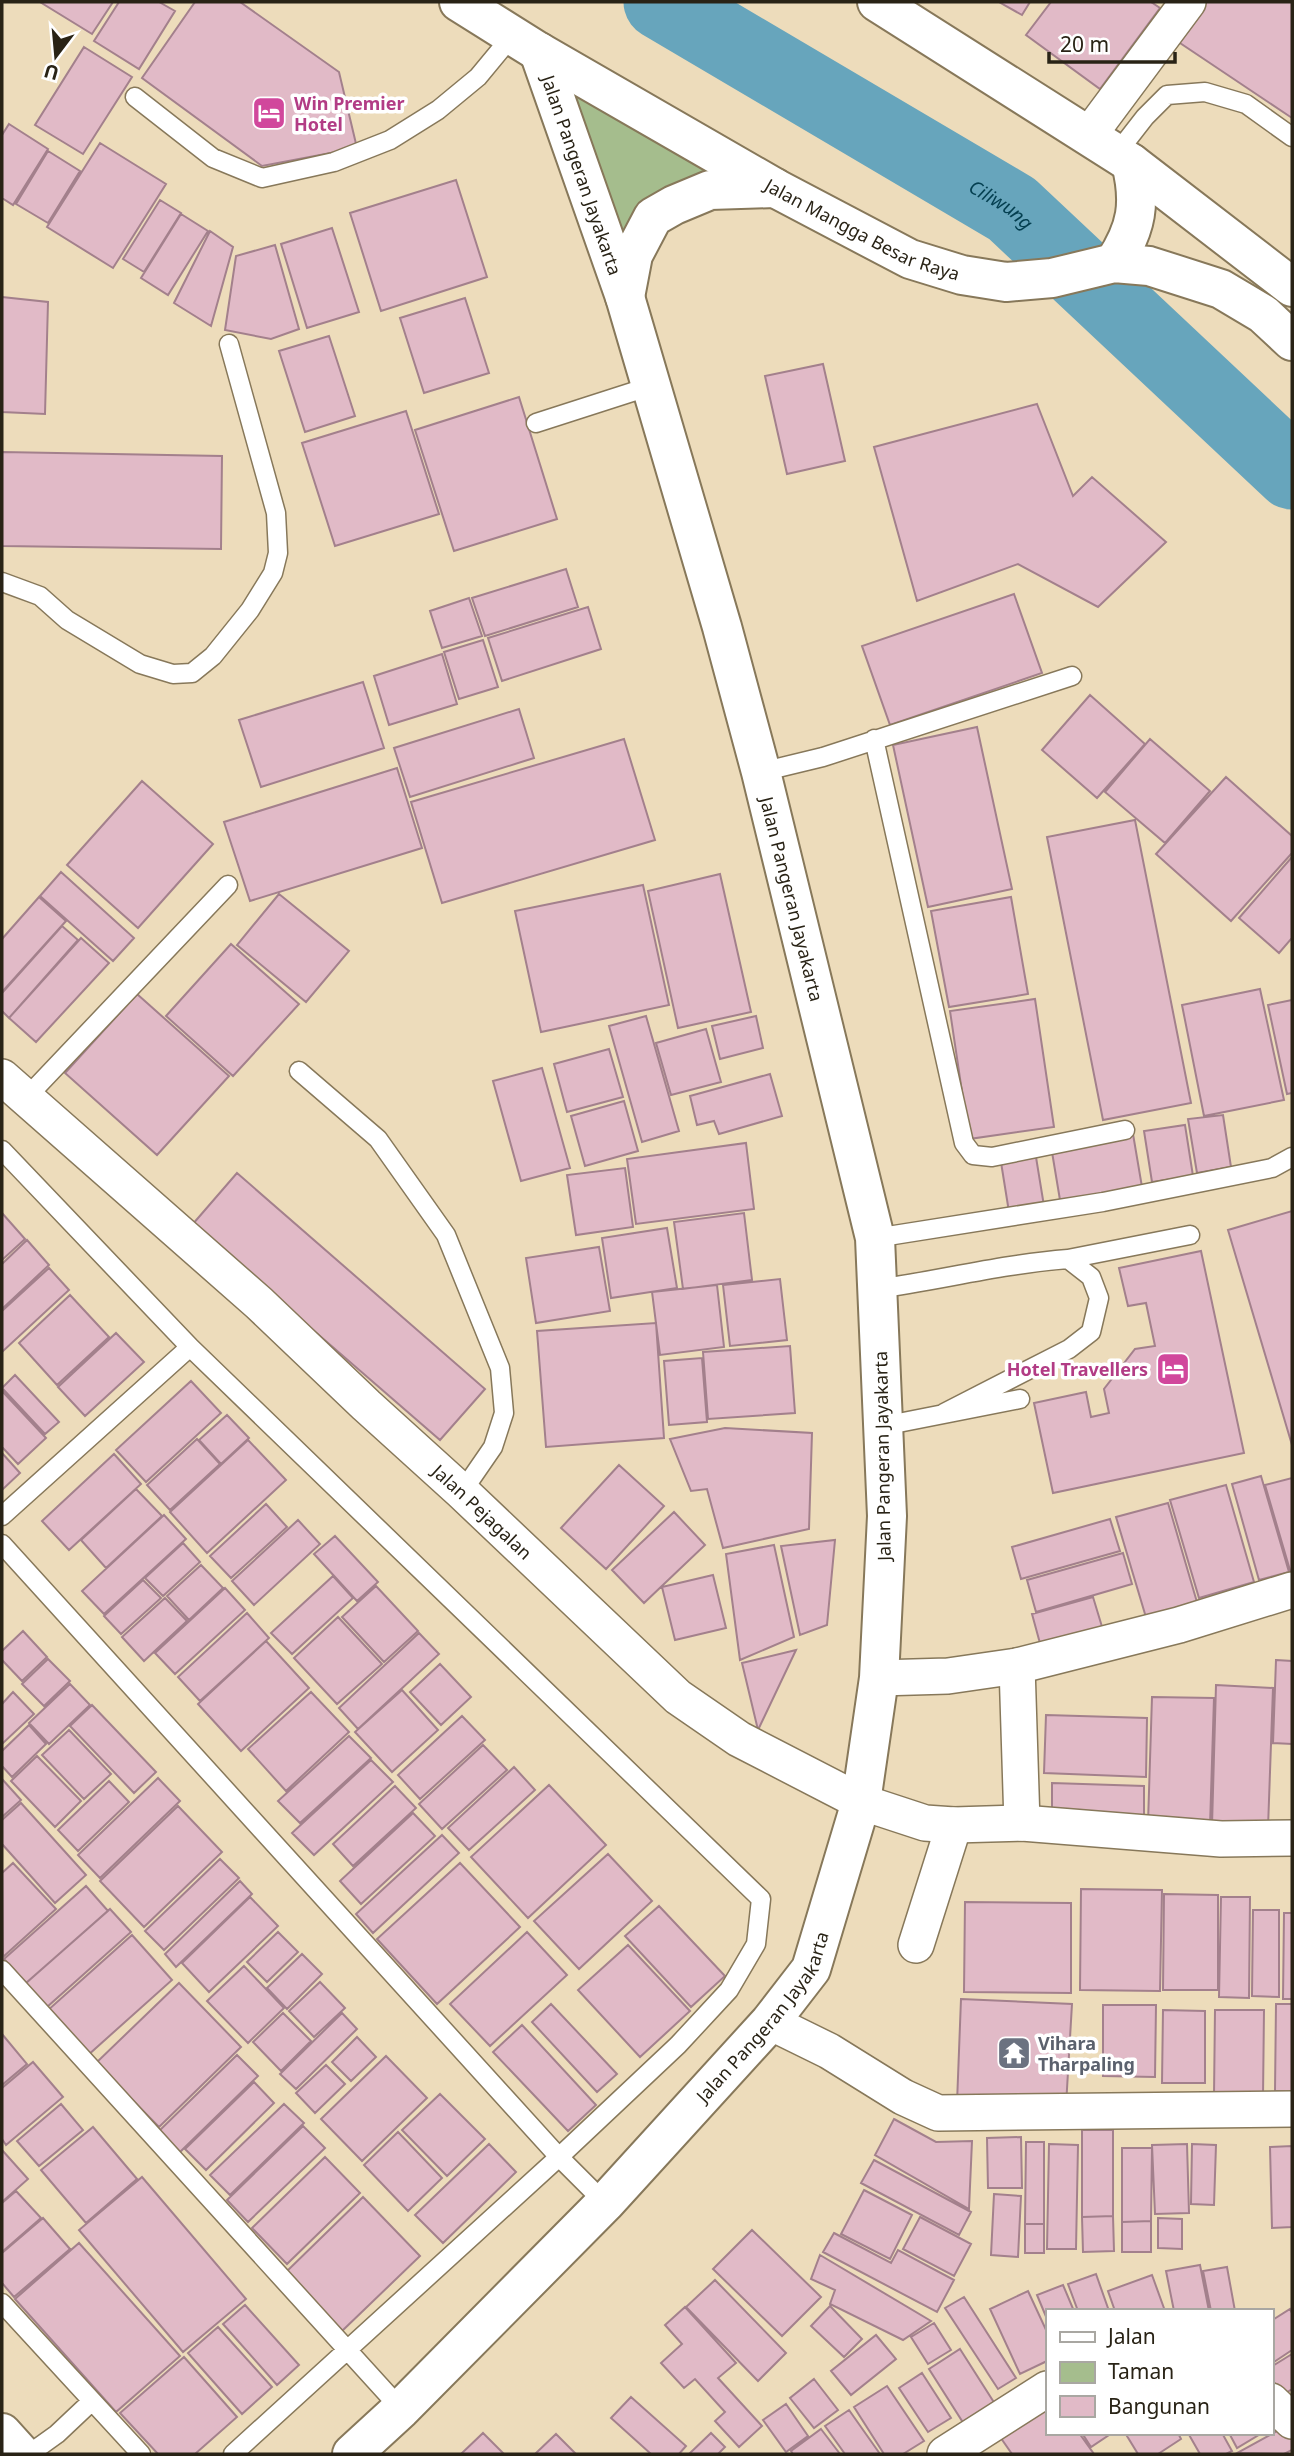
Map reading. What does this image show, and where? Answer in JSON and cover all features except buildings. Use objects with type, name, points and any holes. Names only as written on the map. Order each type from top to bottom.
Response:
[{"type":"street","name":"Jalan Mangga Besar Raya","points":[[459,2],[526,44],[775,188],[910,259],[962,275],[1006,282],[1052,278],[1109,265],[1149,265],[1222,289],[1263,314],[1292,341]]},
{"type":"street","points":[[877,2],[1112,150],[1290,280]]},
{"type":"street","points":[[1112,150],[1188,2]]},
{"type":"street","name":"Jalan Pangeran Jayakarta","points":[[352,2454],[401,2409],[605,2203],[770,2022],[811,1969],[861,1802],[878,1678],[887,1516],[875,1238],[761,772],[652,386],[625,297],[526,44]]},
{"type":"street","points":[[1109,265],[1129,241],[1136,215],[1137,188],[1112,150]]},
{"type":"street","name":"Jalan Pangeran Jayakarta","points":[[625,297],[633,255],[653,217],[710,190],[775,188]]},
{"type":"street","name":"Jalan Pejagalan","points":[[13,1088],[259,1303],[678,1697],[739,1739],[861,1802],[925,1823],[954,1825],[1022,1822],[1221,1839],[1292,1838]]},
{"type":"street","points":[[878,1678],[948,1676],[1017,1667],[1179,1625],[1292,1590]]},
{"type":"street","points":[[1017,1667],[1022,1822]]},
{"type":"street","points":[[916,1945],[954,1825]]},
{"type":"street","points":[[770,2022],[829,2051],[903,2096],[938,2113],[1292,2109]]},
{"type":"street","points":[[945,2454],[1046,2390]]},
{"type":"street","points":[[1273,2403],[1292,2421]]},
{"type":"street","points":[[2,2433],[21,2454]]},
{"type":"lane","points":[[135,97],[213,158],[262,178],[334,162],[390,140],[438,110],[478,77],[526,44]]},
{"type":"lane","points":[[1112,150],[1167,95],[1205,92],[1246,104],[1292,137]]},
{"type":"lane","points":[[2,582],[40,596],[67,620],[140,664],[173,674],[192,673],[213,656],[250,610],[273,573],[278,553],[276,513],[229,344]]},
{"type":"lane","points":[[536,423],[652,386]]},
{"type":"lane","points":[[761,772],[823,757],[1072,676]]},
{"type":"lane","points":[[874,739],[964,1143],[972,1155],[992,1157],[1125,1130]]},
{"type":"lane","points":[[13,1088],[228,885]]},
{"type":"lane","points":[[299,1070],[377,1139],[446,1235],[500,1368],[504,1413],[493,1447],[462,1492]]},
{"type":"lane","points":[[2,1150],[190,1347],[761,1899],[756,1944],[729,1990],[678,2045],[233,2454]]},
{"type":"lane","points":[[875,1238],[1103,1202],[1272,1168],[1292,1157]]},
{"type":"lane","points":[[877,1289],[923,1283],[1020,1263],[1068,1259],[1190,1235]]},
{"type":"lane","points":[[944,1413],[1069,1349],[1091,1332],[1099,1298],[1091,1276],[1068,1259]]},
{"type":"lane","points":[[2,1516],[190,1347]]},
{"type":"lane","points":[[883,1426],[1020,1399]]},
{"type":"lane","points":[[2,1544],[559,2157],[605,2203]]},
{"type":"lane","points":[[2,1970],[401,2409]]},
{"type":"lane","points":[[2,2303],[141,2454]]},
{"type":"lane","points":[[29,2454],[57,2434],[92,2401]]},
{"type":"green space","points":[[539,52],[775,188],[710,190],[633,255]]},
{"type":"waterway","name":"Ciliwung","points":[[661,2],[1012,209],[1292,472]]},
{"type":"place","name":"Win Premier Hotel","points":[[269,113]]},
{"type":"place","name":"Hotel Travellers","points":[[1173,1369]]},
{"type":"place","name":"Vihara Tharpaling","points":[[1014,2053]]}]
